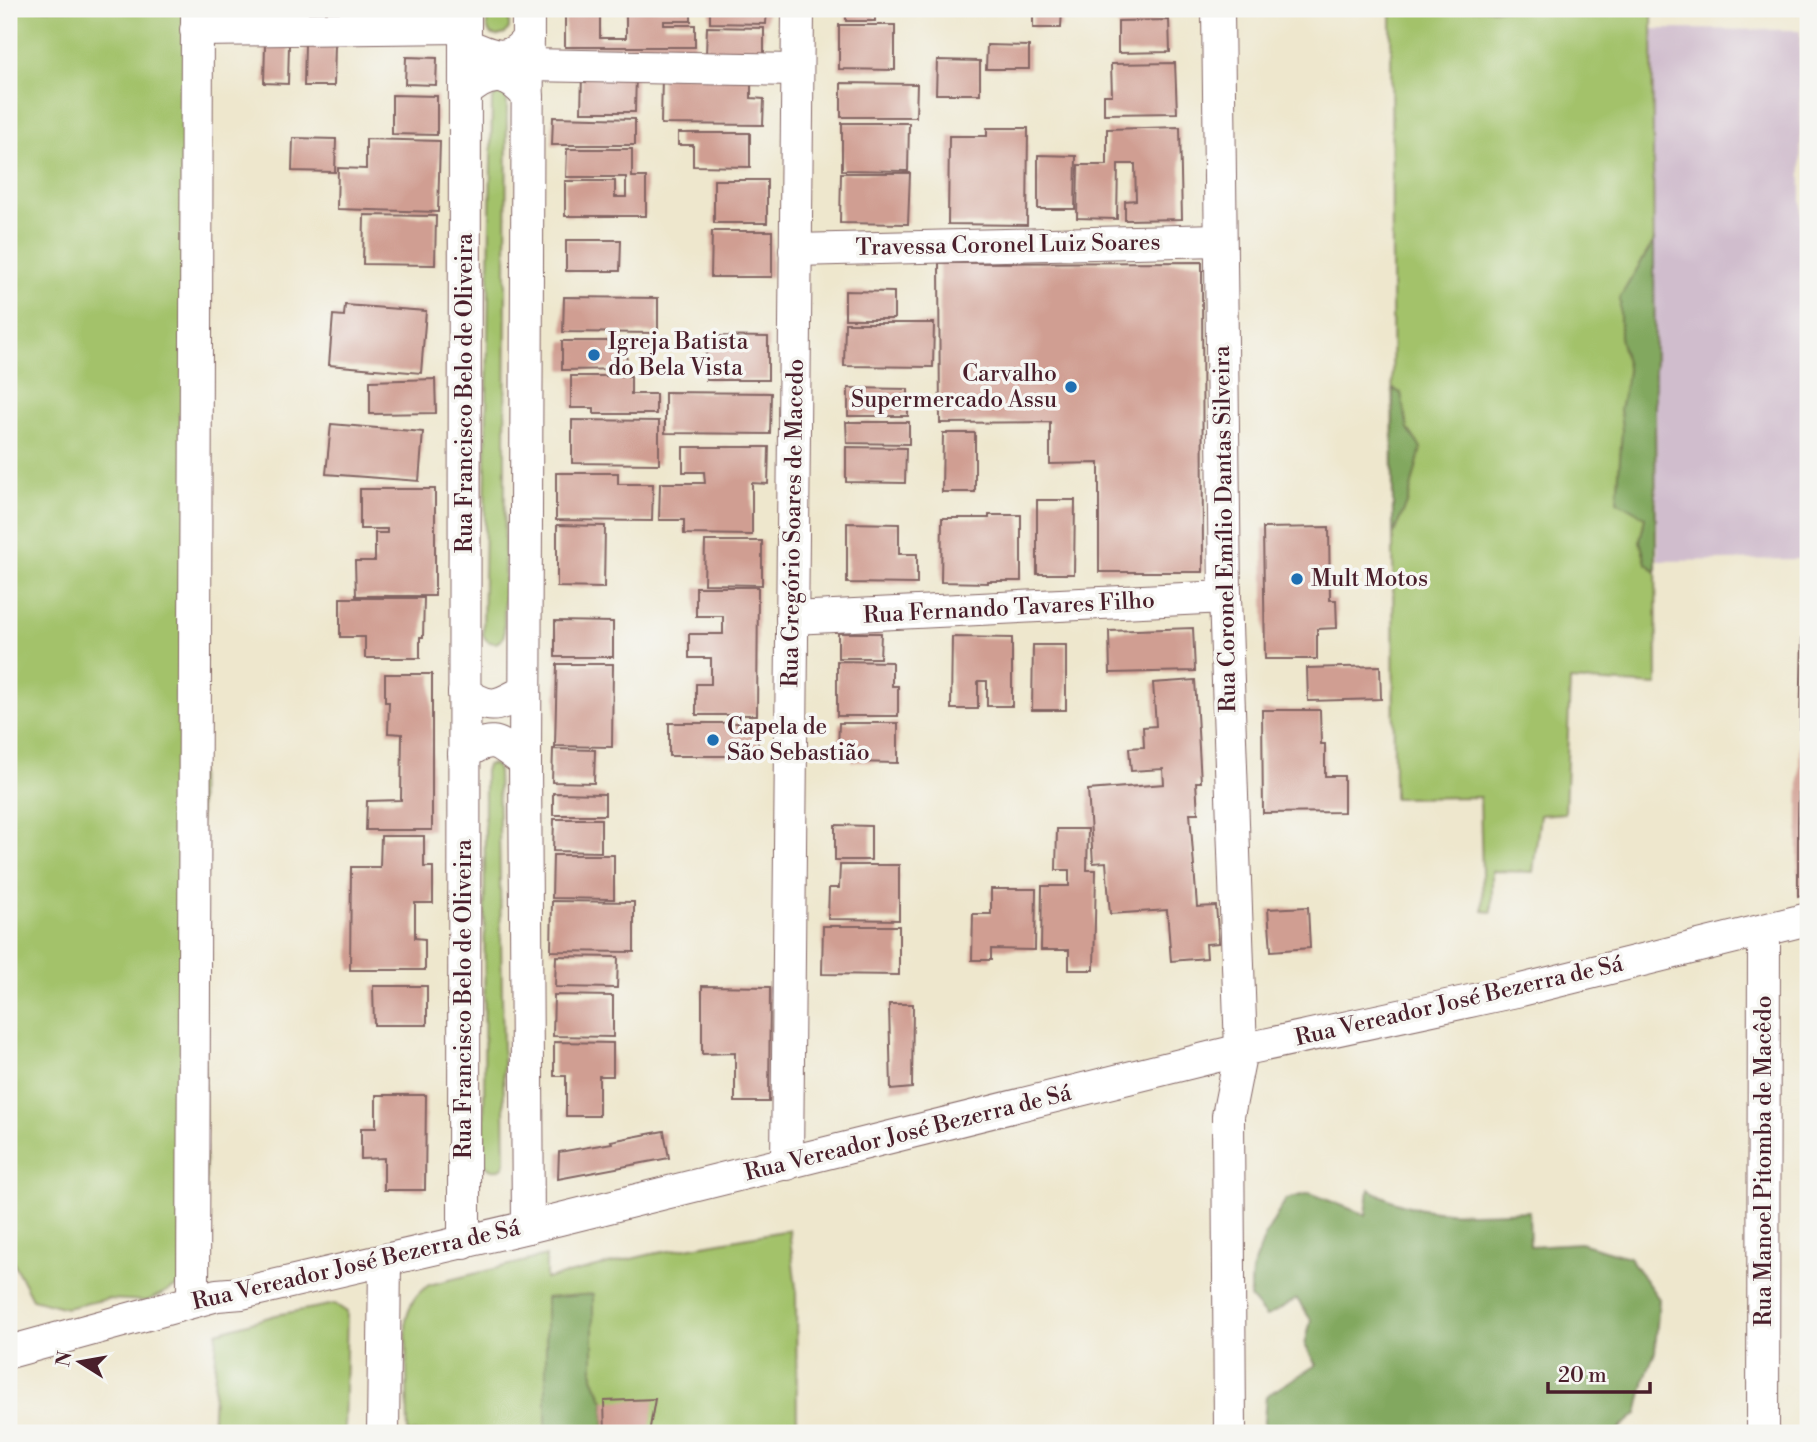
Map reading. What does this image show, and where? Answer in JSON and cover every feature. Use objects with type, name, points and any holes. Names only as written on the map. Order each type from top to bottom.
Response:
[{"type":"street","name":"Rua Gregório Soares de Macedo","points":[[787,1164],[798,9]]},
{"type":"street","name":"Rua Coronel Emílio Dantas Silveira","points":[[1218,9],[1225,597],[1241,1050],[1228,1116],[1230,1433]]},
{"type":"street","points":[[193,1301],[196,20],[465,27],[484,53],[506,55],[521,49],[528,38]]},
{"type":"street","name":"Rua Francisco Belo de Oliveira","points":[[464,1242],[465,27]]},
{"type":"street","points":[[528,38],[797,70]]},
{"type":"street","points":[[528,38],[525,691],[528,1227]]},
{"type":"street","points":[[465,93],[478,82],[498,77],[513,81],[528,97]]},
{"type":"street","name":"Travessa Coronel Luiz Soares","points":[[795,250],[1220,240]]},
{"type":"street","name":"Rua Fernando Tavares Filho","points":[[792,618],[1225,597]]},
{"type":"street","points":[[464,693],[482,704],[498,704],[525,691]]},
{"type":"street","points":[[464,754],[481,744],[494,743],[506,747],[525,762]]},
{"type":"street","name":"Rua Vereador José Bezerra de Sá","points":[[9,1352],[217,1295],[242,1293],[528,1227],[1241,1050],[1521,990],[1808,919]]},
{"type":"street","name":"Rua Manoel Pitomba de Macêdo","points":[[1763,1433],[1764,930]]},
{"type":"street","points":[[383,1433],[385,1260]]},
{"type":"shaded area","points":[[1652,29],[1800,30],[1803,559],[1658,561]]},
{"type":"green space","points":[[9,9],[187,9],[207,1272],[147,1301],[107,1299],[66,1308],[32,1299],[15,1266],[9,1242]]},
{"type":"green space","points":[[487,9],[509,9],[509,28],[505,34],[490,34],[487,27]]},
{"type":"green space","points":[[1391,9],[1652,9],[1657,685],[1570,680],[1565,813],[1540,815],[1533,872],[1492,871],[1492,912],[1483,911],[1480,797],[1394,798]]},
{"type":"green space","points":[[501,94],[507,102],[504,635],[496,643],[491,643],[483,634],[492,101],[495,95]]},
{"type":"green space","points":[[1654,241],[1656,572],[1646,563],[1640,541],[1645,517],[1617,501],[1622,430],[1620,409],[1628,372],[1620,337],[1620,297]]},
{"type":"green space","points":[[1393,389],[1401,393],[1408,429],[1421,448],[1408,501],[1393,535]]},
{"type":"green space","points":[[490,764],[495,765],[498,771],[505,1162],[504,1166],[495,1170],[484,1162],[485,771]]},
{"type":"green space","points":[[1369,1189],[1393,1201],[1426,1210],[1460,1213],[1529,1211],[1530,1246],[1580,1243],[1629,1257],[1659,1299],[1655,1352],[1637,1414],[1614,1433],[1263,1433],[1266,1396],[1316,1365],[1305,1345],[1311,1320],[1297,1299],[1266,1317],[1250,1298],[1252,1271],[1265,1236],[1286,1199],[1310,1193],[1366,1215]]},
{"type":"green space","points":[[789,1230],[796,1288],[797,1433],[408,1433],[406,1320],[414,1300],[429,1285],[546,1256],[546,1279],[652,1254]]},
{"type":"green space","points":[[593,1294],[593,1377],[604,1401],[605,1433],[546,1433],[546,1298]]},
{"type":"green space","points":[[335,1304],[347,1312],[344,1433],[212,1433],[217,1332],[276,1315]]},
{"type":"building","points":[[565,9],[600,9],[600,38],[626,38],[626,9],[691,9],[691,21],[664,21],[664,25],[695,25],[695,47],[565,47]]},
{"type":"building","points":[[710,9],[767,9],[766,24],[710,23]]},
{"type":"building","points":[[846,9],[875,9],[875,21],[846,21]]},
{"type":"building","points":[[1033,9],[1062,9],[1061,28],[1033,28]]},
{"type":"building","points":[[1169,20],[1170,52],[1118,53],[1118,21]]},
{"type":"building","points":[[839,25],[895,25],[895,70],[839,69]]},
{"type":"building","points":[[707,27],[764,28],[764,56],[706,55]]},
{"type":"building","points":[[305,43],[335,43],[334,86],[304,86]]},
{"type":"building","points":[[265,44],[289,44],[288,84],[264,83]]},
{"type":"building","points":[[987,45],[1029,46],[1029,69],[986,69]]},
{"type":"building","points":[[406,57],[437,58],[436,85],[405,84]]},
{"type":"building","points":[[937,60],[980,61],[980,94],[936,94]]},
{"type":"building","points":[[1175,63],[1177,113],[1104,114],[1104,95],[1112,95],[1111,64]]},
{"type":"building","points":[[582,75],[636,75],[635,112],[581,112]]},
{"type":"building","points":[[662,75],[751,76],[751,98],[764,99],[763,125],[661,124]]},
{"type":"building","points":[[841,83],[917,84],[916,117],[841,117]]},
{"type":"building","points":[[392,95],[437,96],[437,135],[392,134]]},
{"type":"building","points":[[553,117],[635,119],[635,145],[552,145]]},
{"type":"building","points":[[842,123],[909,123],[908,171],[842,170]]},
{"type":"building","points":[[1180,127],[1182,219],[1125,220],[1125,201],[1136,200],[1135,164],[1118,164],[1117,219],[1077,218],[1078,165],[1107,165],[1107,129]]},
{"type":"building","points":[[987,128],[1028,128],[1027,225],[948,224],[949,136],[987,136]]},
{"type":"building","points":[[678,133],[750,133],[750,167],[693,166],[693,145],[678,145]]},
{"type":"building","points":[[293,138],[336,139],[335,172],[292,171]]},
{"type":"building","points":[[366,139],[440,141],[438,212],[337,209],[338,168],[366,169]]},
{"type":"building","points":[[567,149],[632,149],[632,177],[646,177],[646,216],[565,216],[565,181],[615,181],[615,197],[626,197],[626,177],[566,177]]},
{"type":"building","points":[[1038,155],[1076,156],[1075,209],[1038,209]]},
{"type":"building","points":[[841,173],[910,173],[908,224],[840,223]]},
{"type":"building","points":[[714,180],[767,180],[767,223],[714,223]]},
{"type":"building","points":[[364,215],[436,216],[435,265],[363,264]]},
{"type":"building","points":[[712,231],[772,231],[772,277],[711,277]]},
{"type":"building","points":[[566,240],[621,240],[620,271],[566,271]]},
{"type":"building","name":"Carvalho Supermercado Assu","points":[[1202,262],[1203,572],[1099,572],[1099,463],[1050,464],[1050,422],[940,423],[939,263]]},
{"type":"building","points":[[845,291],[894,292],[894,319],[845,319]]},
{"type":"building","points":[[564,297],[658,298],[658,333],[563,332]]},
{"type":"building","points":[[345,305],[426,311],[421,373],[329,365],[333,315],[344,316]]},
{"type":"building","points":[[845,323],[934,323],[933,367],[844,366]]},
{"type":"building","points":[[706,336],[768,337],[768,380],[706,380]]},
{"type":"building","name":"Igreja Batista do Bela Vista","points":[[562,341],[626,341],[627,369],[562,370]]},
{"type":"building","points":[[571,376],[631,376],[631,394],[656,394],[656,414],[594,414],[594,408],[571,408]]},
{"type":"building","points":[[435,379],[436,413],[370,414],[370,381]]},
{"type":"building","points":[[848,388],[908,389],[908,416],[848,416]]},
{"type":"building","points":[[665,392],[771,393],[770,434],[665,433]]},
{"type":"building","points":[[572,420],[659,421],[659,464],[572,463]]},
{"type":"building","points":[[846,422],[909,422],[909,444],[847,443]]},
{"type":"building","points":[[331,424],[423,432],[419,481],[326,474]]},
{"type":"building","points":[[943,433],[975,433],[975,492],[942,492]]},
{"type":"building","points":[[683,447],[769,447],[768,484],[752,483],[752,535],[684,534],[684,520],[659,520],[660,483],[705,483],[704,472],[683,472]]},
{"type":"building","points":[[846,447],[906,448],[905,483],[846,482]]},
{"type":"building","points":[[1806,449],[1808,893],[1798,896],[1798,822]]},
{"type":"building","points":[[556,473],[618,473],[618,484],[653,484],[652,521],[556,520]]},
{"type":"building","points":[[360,489],[435,489],[435,596],[356,596],[355,561],[375,561],[375,533],[387,533],[387,529],[360,529]]},
{"type":"building","points":[[1037,500],[1075,500],[1074,574],[1037,574]]},
{"type":"building","points":[[989,515],[1021,515],[1021,581],[941,582],[942,518],[989,518]]},
{"type":"building","points":[[847,523],[899,524],[899,554],[917,554],[917,584],[847,583]]},
{"type":"building","points":[[557,525],[605,526],[604,588],[557,587]]},
{"type":"building","points":[[1329,527],[1330,600],[1336,600],[1337,628],[1317,629],[1317,659],[1265,659],[1263,528]]},
{"type":"building","points":[[705,541],[762,541],[762,585],[704,584]]},
{"type":"building","points":[[696,587],[758,587],[757,715],[696,715],[696,684],[711,684],[711,658],[689,658],[689,634],[723,634],[723,616],[696,616]]},
{"type":"building","points":[[340,598],[424,598],[420,658],[365,658],[365,637],[340,637]]},
{"type":"building","points":[[555,621],[613,622],[613,657],[555,657]]},
{"type":"building","points":[[1193,628],[1195,671],[1110,673],[1109,631]]},
{"type":"building","points":[[838,633],[881,633],[880,658],[838,658]]},
{"type":"building","points":[[952,637],[1012,638],[1012,706],[987,706],[987,681],[978,681],[978,709],[951,709]]},
{"type":"building","points":[[1033,645],[1066,645],[1066,710],[1032,710]]},
{"type":"building","points":[[837,661],[892,662],[892,686],[898,686],[898,716],[837,716]]},
{"type":"building","points":[[557,664],[613,664],[612,747],[555,746]]},
{"type":"building","points":[[1380,666],[1381,699],[1308,701],[1307,668]]},
{"type":"building","points":[[385,674],[432,674],[432,830],[366,830],[367,801],[401,800],[402,734],[388,733],[389,702],[385,702]]},
{"type":"building","points":[[1195,680],[1201,782],[1196,782],[1198,813],[1190,813],[1197,907],[1216,906],[1219,943],[1206,944],[1207,958],[1171,961],[1167,910],[1110,914],[1106,862],[1093,863],[1088,790],[1164,784],[1163,769],[1131,771],[1129,748],[1144,747],[1143,727],[1156,726],[1153,683]]},
{"type":"building","points":[[1262,710],[1320,710],[1321,744],[1325,744],[1325,776],[1344,776],[1344,812],[1263,813]]},
{"type":"building","name":"Capela de São Sebastião","points":[[669,723],[758,723],[758,756],[669,756]]},
{"type":"building","points":[[839,723],[898,723],[898,763],[851,762],[851,750],[838,750]]},
{"type":"building","points":[[553,749],[595,750],[594,783],[552,782]]},
{"type":"building","points":[[553,793],[605,794],[605,815],[553,815]]},
{"type":"building","points":[[554,819],[601,819],[601,852],[553,851]]},
{"type":"building","points":[[835,825],[871,826],[871,860],[835,860]]},
{"type":"building","points":[[1057,829],[1088,829],[1087,870],[1096,870],[1094,970],[1069,970],[1069,950],[1041,950],[1042,886],[1069,886],[1069,870],[1056,870]]},
{"type":"building","points":[[381,836],[424,836],[424,867],[433,867],[433,903],[415,903],[415,938],[425,939],[425,970],[350,970],[351,867],[380,867]]},
{"type":"building","points":[[553,855],[614,855],[614,899],[552,898]]},
{"type":"building","points":[[840,865],[899,865],[899,920],[828,919],[829,888],[839,888]]},
{"type":"building","points":[[991,889],[1036,889],[1035,950],[991,949],[991,960],[972,960],[973,914],[991,914]]},
{"type":"building","points":[[552,901],[634,902],[634,952],[551,951]]},
{"type":"building","points":[[1308,907],[1310,948],[1271,951],[1268,909]]},
{"type":"building","points":[[823,926],[899,926],[899,975],[822,974]]},
{"type":"building","points":[[556,956],[618,957],[617,988],[555,987]]},
{"type":"building","points":[[373,986],[427,986],[427,1025],[374,1025]]},
{"type":"building","points":[[702,986],[770,987],[769,1102],[735,1102],[735,1053],[702,1054]]},
{"type":"building","points":[[554,995],[613,996],[613,1037],[553,1036]]},
{"type":"building","points":[[889,1004],[913,1004],[912,1088],[891,1090]]},
{"type":"building","points":[[554,1042],[613,1043],[613,1076],[599,1076],[599,1116],[566,1116],[566,1076],[554,1076]]},
{"type":"building","points":[[376,1095],[426,1095],[425,1190],[384,1190],[384,1158],[361,1159],[361,1128],[376,1128]]},
{"type":"building","points":[[664,1131],[669,1158],[558,1179],[559,1152]]},
{"type":"building","points":[[655,1399],[649,1433],[605,1433],[604,1401]]},
{"type":"place","name":"Igreja Batista do Bela Vista","points":[[594,355]]},
{"type":"place","name":"Carvalho Supermercado Assu","points":[[1071,387]]},
{"type":"place","name":"Mult Motos","points":[[1297,579]]},
{"type":"place","name":"Capela de São Sebastião","points":[[713,740]]}]
